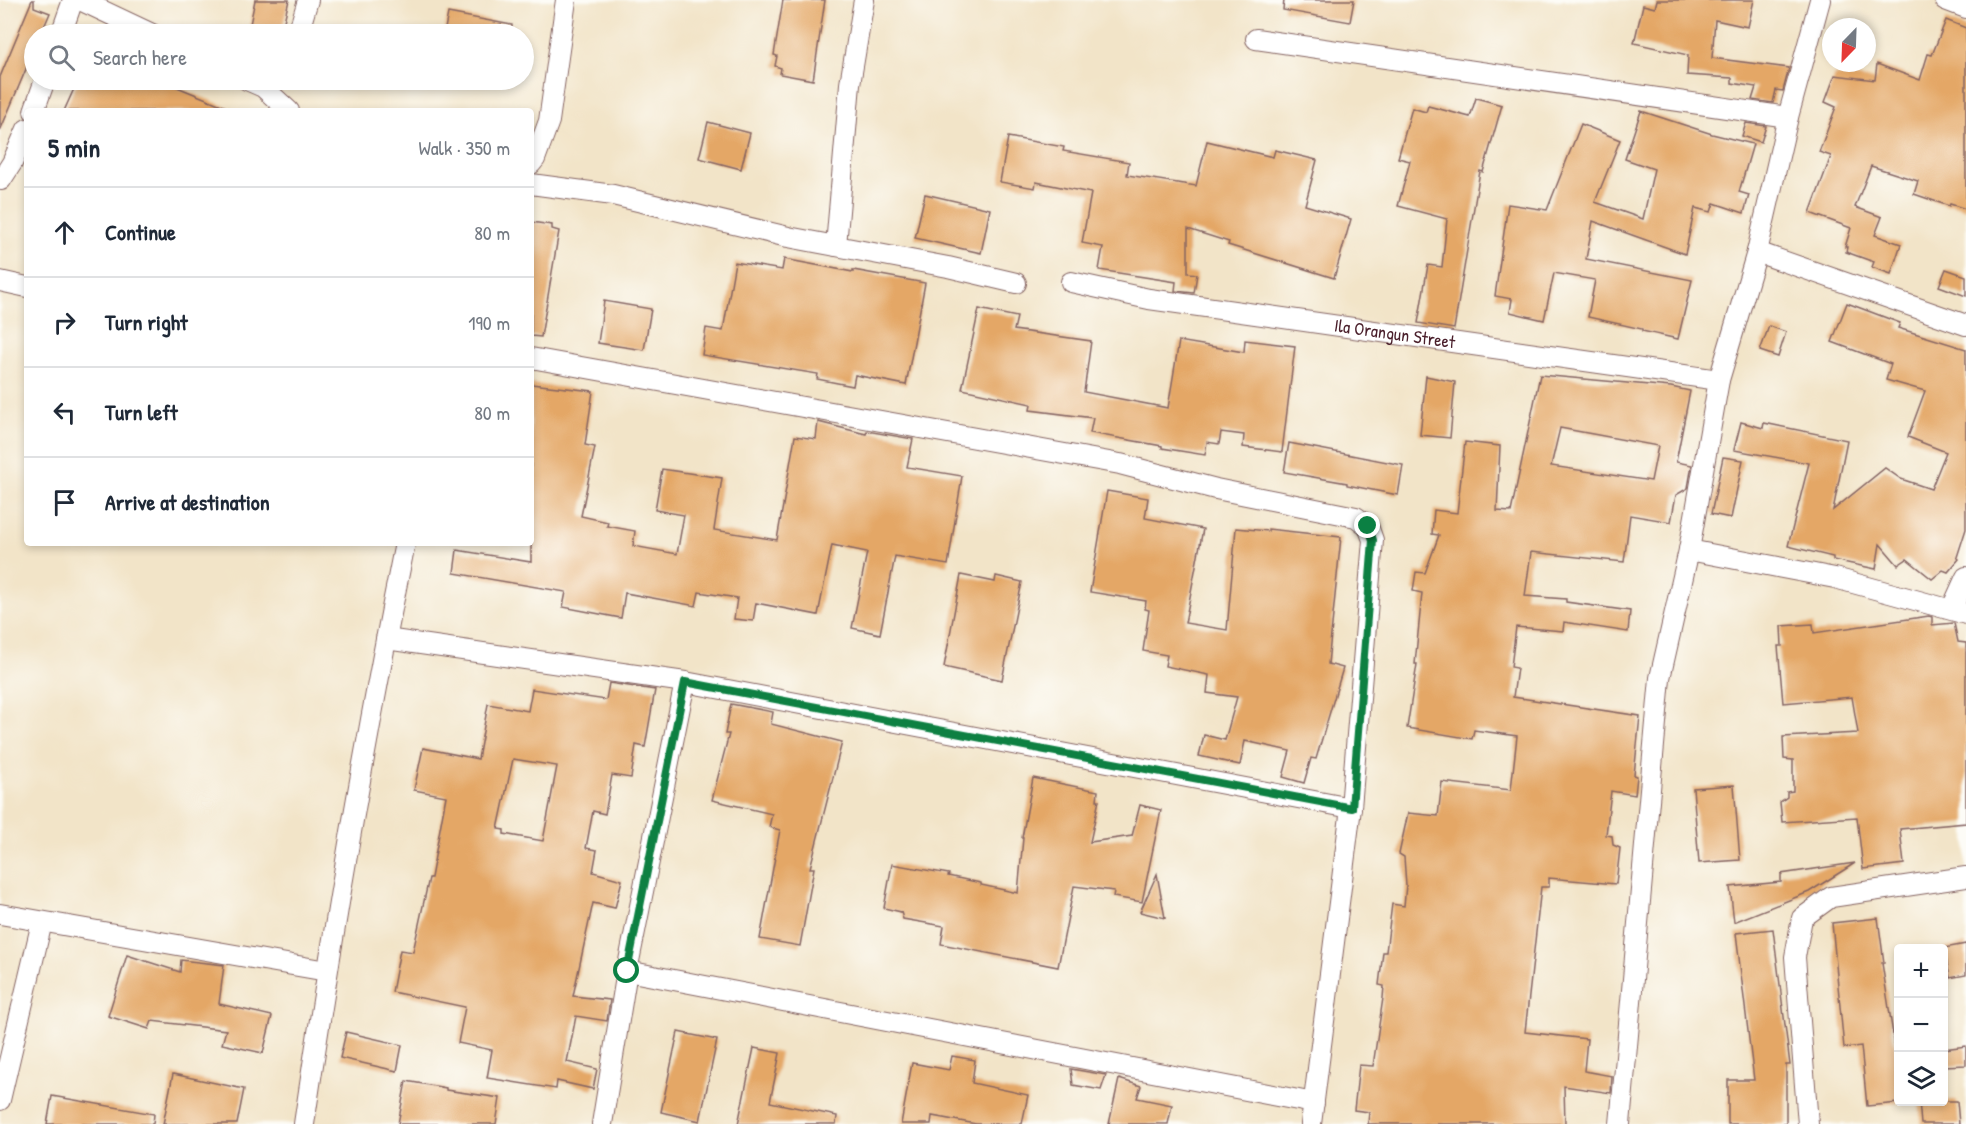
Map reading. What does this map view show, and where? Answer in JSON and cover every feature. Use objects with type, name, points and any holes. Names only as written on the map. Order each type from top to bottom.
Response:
[{"type":"street","points":[[65,24],[73,0]]},
{"type":"street","points":[[80,0],[131,24]]},
{"type":"street","points":[[301,24],[308,0]]},
{"type":"street","points":[[534,160],[549,121],[566,0]]},
{"type":"street","points":[[836,246],[850,84],[864,0]]},
{"type":"street","points":[[1620,1124],[1660,678],[1689,550],[1719,380],[1757,252],[1788,117],[1820,0]]},
{"type":"street","points":[[1945,0],[1966,8]]},
{"type":"street","points":[[1256,39],[1788,117]]},
{"type":"street","points":[[35,108],[41,90]]},
{"type":"street","points":[[269,90],[286,108]]},
{"type":"street","points":[[1,180],[12,163],[24,136]]},
{"type":"street","points":[[534,183],[613,195],[788,237],[948,267],[1016,283]]},
{"type":"street","points":[[1757,252],[1966,325]]},
{"type":"street","points":[[0,281],[24,286]]},
{"type":"street","name":"Ila Orangun Street","points":[[1071,282],[1149,299],[1719,380]]},
{"type":"street","points":[[534,359],[1120,464],[1216,489],[1356,517],[1368,526],[1373,540],[1352,808],[1311,1124]]},
{"type":"street","points":[[304,1124],[327,971],[404,546]]},
{"type":"street","points":[[1689,550],[1835,578],[1959,611],[1966,577]]},
{"type":"street","points":[[386,639],[685,682],[1352,808]]},
{"type":"street","points":[[602,1124],[627,971],[685,682]]},
{"type":"street","points":[[1808,1124],[1795,957],[1802,918],[1831,897],[1966,877]]},
{"type":"street","points":[[0,914],[327,971]]},
{"type":"street","points":[[0,1100],[42,922]]},
{"type":"street","points":[[627,971],[1314,1103]]},
{"type":"building","points":[[32,0],[34,0],[34,7],[50,13],[45,24],[24,24],[24,74],[0,131],[0,77]]},
{"type":"building","points":[[255,0],[289,0],[283,24],[250,24]]},
{"type":"building","points":[[783,0],[825,0],[813,80],[780,74],[781,68],[775,66],[777,56],[774,55]]},
{"type":"building","points":[[1284,0],[1354,0],[1350,22],[1283,10]]},
{"type":"building","points":[[1657,0],[1754,0],[1748,27],[1715,20],[1712,58],[1789,68],[1783,91],[1776,90],[1773,103],[1752,100],[1756,87],[1732,83],[1732,78],[1687,75],[1688,55],[1634,43],[1643,5],[1655,8]]},
{"type":"building","points":[[448,13],[507,24],[446,24]]},
{"type":"building","points":[[1946,20],[1966,28],[1966,209],[1950,204],[1949,206],[1914,194],[1918,181],[1871,166],[1855,207],[1882,217],[1875,235],[1901,244],[1891,274],[1872,267],[1874,262],[1846,252],[1847,247],[1845,247],[1851,228],[1810,213],[1831,156],[1819,152],[1836,107],[1825,102],[1835,75],[1875,80],[1877,64],[1920,80],[1928,54],[1932,55]]},
{"type":"building","points":[[73,90],[185,90],[229,108],[65,108]]},
{"type":"building","points":[[1476,98],[1502,105],[1483,172],[1480,171],[1454,329],[1418,323],[1428,265],[1442,267],[1447,219],[1398,206],[1410,161],[1398,158],[1412,108],[1426,112],[1428,106],[1470,117]]},
{"type":"building","points":[[1641,111],[1712,134],[1753,144],[1739,192],[1749,195],[1744,213],[1714,203],[1711,212],[1695,208],[1685,254],[1593,221],[1586,259],[1692,280],[1678,339],[1588,317],[1595,280],[1554,273],[1544,320],[1510,312],[1512,299],[1495,296],[1508,204],[1547,210],[1581,124],[1620,140],[1595,202],[1643,219],[1654,169],[1625,159]]},
{"type":"building","points":[[708,122],[750,133],[741,169],[699,158]]},
{"type":"building","points":[[1746,123],[1766,126],[1761,142],[1742,136]]},
{"type":"building","points":[[1008,137],[1064,147],[1063,151],[1129,162],[1127,175],[1196,186],[1207,141],[1273,157],[1275,150],[1317,160],[1305,205],[1351,219],[1334,278],[1228,245],[1229,242],[1188,229],[1188,273],[1197,274],[1194,293],[1175,291],[1176,282],[1099,270],[1103,247],[1082,243],[1091,193],[1036,182],[1035,188],[1000,182]]},
{"type":"building","points":[[925,194],[990,209],[981,253],[915,238]]},
{"type":"building","points":[[534,222],[552,225],[552,229],[559,231],[541,337],[534,336]]},
{"type":"building","points":[[784,259],[925,283],[906,385],[855,375],[853,386],[817,379],[818,374],[702,355],[706,328],[723,331],[735,262],[782,270]]},
{"type":"building","points":[[1946,269],[1966,276],[1966,296],[1939,286]]},
{"type":"building","points":[[604,301],[651,309],[644,350],[598,343]]},
{"type":"building","points":[[1847,303],[1900,323],[1898,328],[1966,349],[1966,529],[1957,557],[1959,559],[1948,572],[1943,570],[1932,579],[1907,559],[1898,565],[1880,544],[1876,569],[1833,560],[1833,557],[1788,546],[1809,463],[1734,450],[1741,422],[1763,428],[1764,423],[1847,440],[1833,510],[1885,468],[1901,479],[1931,489],[1946,452],[1908,437],[1925,391],[1886,380],[1891,364],[1832,342]]},
{"type":"building","points":[[979,309],[1017,317],[1014,330],[1091,341],[1084,392],[1168,408],[1179,341],[1244,352],[1245,340],[1295,346],[1282,452],[1243,447],[1244,435],[1221,432],[1219,444],[1207,442],[1205,455],[1162,448],[1162,446],[1090,433],[1093,418],[1030,410],[1031,404],[962,389]]},
{"type":"building","points":[[1769,326],[1786,332],[1778,357],[1760,351]]},
{"type":"building","points":[[1540,375],[1671,387],[1690,391],[1676,462],[1692,465],[1688,488],[1676,495],[1671,522],[1630,515],[1624,562],[1531,552],[1525,596],[1566,599],[1566,602],[1630,611],[1628,632],[1564,622],[1563,631],[1516,627],[1511,667],[1517,668],[1513,697],[1640,716],[1634,775],[1637,776],[1635,795],[1611,791],[1606,835],[1612,836],[1613,845],[1620,848],[1616,884],[1549,878],[1549,887],[1541,887],[1525,1032],[1587,1039],[1584,1071],[1612,1076],[1611,1093],[1564,1086],[1565,1124],[1368,1124],[1369,1112],[1354,1110],[1359,1065],[1373,1066],[1384,986],[1379,985],[1392,904],[1404,906],[1406,885],[1404,857],[1399,854],[1408,813],[1438,816],[1442,782],[1511,790],[1517,736],[1474,730],[1472,739],[1407,728],[1417,664],[1415,664],[1422,593],[1413,591],[1416,572],[1425,573],[1439,535],[1432,534],[1434,510],[1457,513],[1465,442],[1500,446],[1497,511],[1511,512]],"holes":[[[1560,428],[1658,446],[1651,481],[1551,466]]]},
{"type":"building","points":[[1426,376],[1455,382],[1450,438],[1420,435]]},
{"type":"building","points":[[534,384],[593,391],[585,445],[595,447],[581,516],[608,522],[607,526],[635,531],[633,546],[677,554],[684,515],[655,510],[662,469],[722,478],[714,530],[777,540],[795,436],[816,439],[818,422],[866,434],[867,431],[913,439],[907,467],[962,476],[948,565],[895,556],[880,634],[852,628],[867,552],[832,545],[818,615],[756,603],[753,621],[734,619],[737,598],[699,592],[696,606],[625,593],[621,618],[563,607],[566,592],[454,573],[457,550],[531,562],[531,546],[534,546]]},
{"type":"building","points":[[1289,443],[1403,465],[1398,495],[1284,472]]},
{"type":"building","points":[[1723,457],[1743,460],[1731,518],[1711,514]]},
{"type":"building","points":[[1107,491],[1148,498],[1145,518],[1203,529],[1185,623],[1227,630],[1236,528],[1341,537],[1328,664],[1343,668],[1316,759],[1311,758],[1304,783],[1283,777],[1290,751],[1245,741],[1240,765],[1199,756],[1204,735],[1225,740],[1237,697],[1207,693],[1209,675],[1165,666],[1167,655],[1143,651],[1149,610],[1145,609],[1146,601],[1090,592]]},
{"type":"building","points":[[961,575],[995,582],[996,576],[1022,582],[1002,680],[944,667]]},
{"type":"building","points":[[1932,617],[1932,625],[1954,623],[1958,642],[1966,643],[1966,823],[1900,829],[1904,864],[1863,869],[1857,817],[1782,822],[1780,802],[1787,797],[1787,792],[1793,791],[1793,760],[1784,759],[1783,737],[1858,733],[1852,697],[1783,703],[1778,646],[1782,646],[1781,626],[1813,624],[1814,633]]},
{"type":"building","points":[[609,683],[655,690],[645,747],[636,745],[631,778],[612,775],[605,814],[593,811],[586,848],[597,850],[593,872],[622,880],[615,908],[593,903],[573,996],[610,1000],[607,1021],[576,1016],[567,1062],[597,1069],[593,1089],[557,1081],[556,1089],[487,1078],[492,1050],[458,1043],[465,1007],[392,992],[400,950],[413,952],[429,878],[431,878],[446,796],[414,790],[423,748],[478,759],[488,704],[528,711],[532,689],[606,700]],"holes":[[[513,759],[557,766],[543,841],[504,834],[504,830],[498,829]]]},
{"type":"building","points":[[731,704],[773,712],[771,724],[842,742],[810,868],[814,868],[800,946],[760,939],[780,830],[769,827],[772,814],[712,800],[729,734],[725,734]]},
{"type":"building","points":[[1033,778],[1098,791],[1097,800],[1099,800],[1090,842],[1132,836],[1140,805],[1161,810],[1142,902],[1113,897],[1114,891],[1074,886],[1058,967],[941,944],[944,926],[903,919],[901,912],[884,908],[892,864],[949,874],[948,876],[1018,893],[1022,838]]},
{"type":"building","points":[[1734,785],[1740,860],[1699,863],[1693,788]]},
{"type":"building","points":[[1855,863],[1809,892],[1734,922],[1730,887],[1781,882],[1781,874]]},
{"type":"building","points":[[1157,874],[1165,918],[1140,912]]},
{"type":"building","points":[[1878,918],[1884,963],[1882,963],[1894,1041],[1894,1103],[1867,1106],[1861,1046],[1844,1048],[1832,923]]},
{"type":"building","points":[[1773,929],[1790,1065],[1786,1065],[1786,1124],[1728,1124],[1728,1080],[1754,1080],[1736,933]]},
{"type":"building","points":[[1966,944],[1966,975],[1950,978],[1948,947]]},
{"type":"building","points":[[127,955],[180,972],[181,960],[224,965],[219,1004],[272,1016],[263,1053],[222,1044],[226,1030],[152,1021],[149,1029],[108,1016]]},
{"type":"building","points":[[346,1032],[402,1045],[397,1071],[340,1058]]},
{"type":"building","points":[[678,1032],[717,1040],[700,1121],[661,1112]]},
{"type":"building","points":[[1966,1046],[1966,1065],[1948,1066],[1948,1048]]},
{"type":"building","points":[[754,1048],[780,1053],[770,1102],[837,1116],[836,1124],[738,1124]]},
{"type":"building","points":[[952,1056],[975,1060],[972,1083],[1028,1095],[1022,1124],[976,1124],[932,1116],[931,1124],[901,1124],[912,1063],[949,1070]]},
{"type":"building","points":[[1071,1069],[1106,1075],[1101,1090],[1073,1085]]},
{"type":"building","points":[[173,1074],[244,1089],[237,1124],[163,1124]]},
{"type":"building","points":[[1119,1079],[1141,1086],[1137,1098],[1172,1105],[1168,1124],[1109,1124]]},
{"type":"building","points":[[406,1081],[500,1098],[496,1124],[398,1124]]},
{"type":"building","points":[[52,1096],[154,1114],[153,1124],[47,1124]]},
{"type":"building","points":[[1948,1101],[1957,1101],[1959,1124],[1921,1124],[1919,1106],[1948,1106]]},
{"type":"route","points":[[627,971],[685,682],[1352,808],[1373,540],[1368,526]]}]
